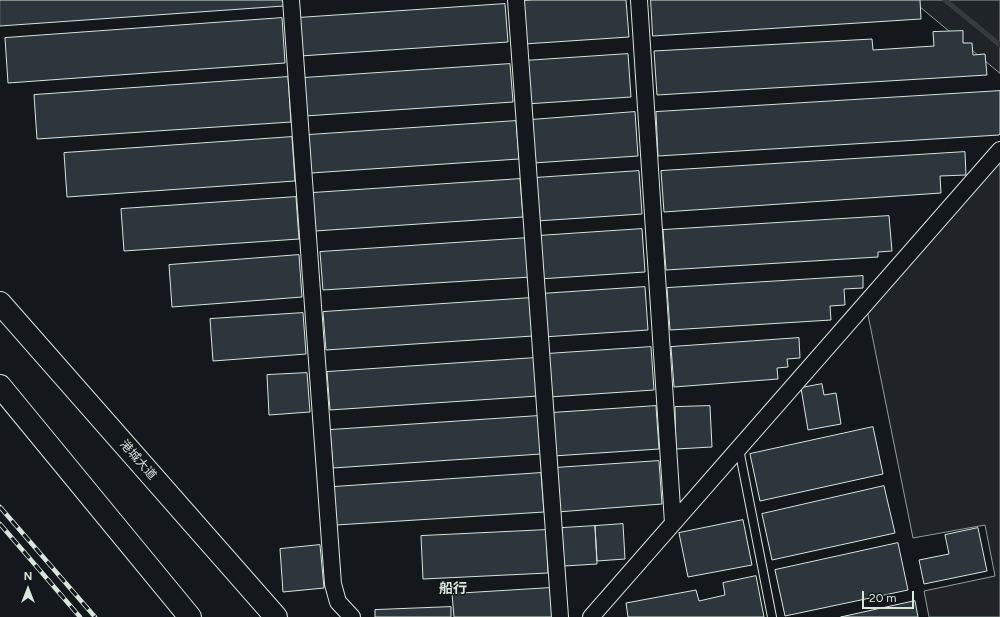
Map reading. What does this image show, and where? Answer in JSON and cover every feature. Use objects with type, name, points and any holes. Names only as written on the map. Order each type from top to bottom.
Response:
[{"type":"main road","name":"港城大道","points":[[0,303],[276,617]]},
{"type":"main road","points":[[0,386],[190,617]]},
{"type":"street","points":[[291,0],[334,584],[338,602],[352,617]]},
{"type":"street","points":[[516,0],[560,617]]},
{"type":"street","points":[[639,0],[673,523]]},
{"type":"street","points":[[591,617],[1000,150]]},
{"type":"lane","points":[[739,448],[772,617]]},
{"type":"shaded area","points":[[912,0],[1000,0],[1000,73]]},
{"type":"shaded area","points":[[1000,160],[1000,617],[929,617],[924,591],[995,576],[985,525],[913,538],[867,310]]},
{"type":"building","points":[[0,0],[283,0],[284,6],[0,26]]},
{"type":"building","points":[[626,0],[629,37],[524,44],[521,1]]},
{"type":"building","points":[[651,0],[920,0],[921,19],[653,36]]},
{"type":"building","points":[[505,4],[508,42],[300,56],[297,18]]},
{"type":"building","points":[[282,18],[285,63],[8,83],[5,38]]},
{"type":"building","points":[[963,31],[963,43],[972,43],[973,55],[985,54],[987,75],[657,95],[654,51],[872,39],[873,50],[934,46],[933,32]]},
{"type":"building","points":[[628,54],[631,97],[526,104],[523,61]]},
{"type":"building","points":[[510,64],[513,102],[305,116],[303,78]]},
{"type":"building","points":[[288,77],[291,122],[37,139],[34,95]]},
{"type":"building","points":[[1000,91],[999,135],[658,156],[656,112]]},
{"type":"building","points":[[635,112],[638,156],[533,163],[530,120]]},
{"type":"building","points":[[516,121],[519,159],[311,173],[308,135]]},
{"type":"building","points":[[292,137],[295,181],[67,197],[64,153]]},
{"type":"building","points":[[965,152],[966,175],[940,176],[941,193],[664,212],[661,171]]},
{"type":"building","points":[[639,171],[642,214],[537,221],[534,178]]},
{"type":"building","points":[[520,179],[523,217],[315,231],[312,193]]},
{"type":"building","points":[[296,197],[299,239],[124,251],[121,209]]},
{"type":"building","points":[[889,216],[892,251],[878,252],[878,257],[666,270],[663,230]]},
{"type":"building","points":[[642,229],[645,272],[539,279],[537,236]]},
{"type":"building","points":[[528,238],[531,277],[323,290],[320,252]]},
{"type":"building","points":[[299,255],[302,297],[172,307],[169,265]]},
{"type":"building","points":[[863,276],[863,288],[844,289],[845,305],[830,306],[831,320],[670,330],[667,288]]},
{"type":"building","points":[[645,287],[648,330],[543,337],[540,294]]},
{"type":"building","points":[[531,298],[533,336],[326,350],[323,312]]},
{"type":"building","points":[[303,313],[306,354],[213,361],[210,319]]},
{"type":"building","points":[[799,338],[800,358],[787,359],[788,367],[777,368],[778,379],[674,387],[671,347]]},
{"type":"building","points":[[651,347],[654,390],[549,397],[546,354]]},
{"type":"building","points":[[535,358],[538,396],[330,410],[327,372]]},
{"type":"building","points":[[307,373],[310,412],[269,415],[267,375]]},
{"type":"building","points":[[822,384],[824,395],[836,393],[841,424],[808,430],[801,388]]},
{"type":"building","points":[[656,406],[659,449],[553,456],[551,413]]},
{"type":"building","points":[[710,406],[712,447],[676,449],[675,407]]},
{"type":"building","points":[[538,416],[541,454],[333,468],[330,430]]},
{"type":"building","points":[[873,427],[883,474],[760,501],[750,454]]},
{"type":"building","points":[[659,461],[662,504],[557,512],[554,468]]},
{"type":"building","points":[[541,473],[544,512],[336,525],[333,487]]},
{"type":"building","points":[[884,486],[895,533],[772,560],[762,514]]},
{"type":"building","points":[[743,520],[752,565],[688,577],[679,533]]},
{"type":"building","points":[[623,524],[625,559],[597,561],[595,526]]},
{"type":"building","points":[[595,526],[597,564],[564,566],[562,528]]},
{"type":"building","points":[[978,528],[987,571],[924,584],[919,560],[949,554],[945,535]]},
{"type":"building","points":[[546,530],[548,573],[423,579],[421,536]]},
{"type":"building","points":[[898,543],[908,590],[785,616],[775,570]]},
{"type":"building","points":[[320,545],[324,588],[283,592],[280,549]]},
{"type":"building","points":[[756,576],[764,617],[628,617],[626,603],[696,590],[699,601],[725,595],[723,583]]},
{"type":"building","points":[[550,588],[552,617],[454,617],[452,594]]},
{"type":"building","points":[[915,601],[918,617],[841,617]]},
{"type":"building","points":[[451,607],[451,617],[375,617],[375,610]]},
{"type":"waterway","points":[[945,0],[1000,45]]},
{"type":"railway","points":[[0,507],[95,617]]},
{"type":"railway","points":[[0,524],[80,617]]},
{"type":"district","name":"船行","points":[[453,589]]}]
